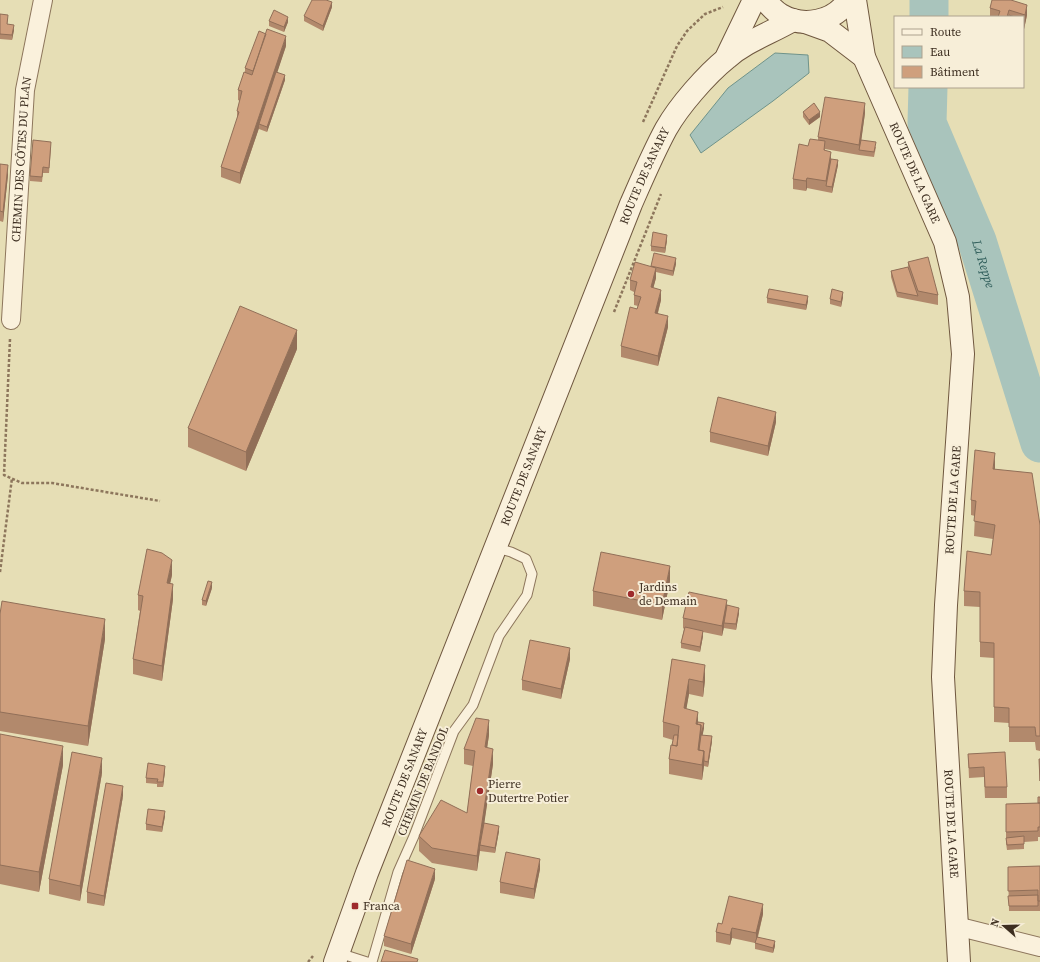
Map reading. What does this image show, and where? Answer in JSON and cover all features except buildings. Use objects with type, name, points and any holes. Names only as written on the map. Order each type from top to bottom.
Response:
[{"type":"main road","name":"ROUTE DE SANARY","points":[[727,57],[754,0]]},
{"type":"main road","points":[[765,0],[781,15],[830,32],[864,57]]},
{"type":"main road","name":"ROUTE DE SANARY","points":[[332,959],[352,914],[628,211],[648,164],[667,128],[685,102],[727,57],[759,37],[799,21],[820,20],[834,14],[846,4],[848,0]]},
{"type":"main road","name":"ROUTE DE LA GARE","points":[[855,0],[864,57],[945,242],[958,297],[963,354],[946,605],[943,677],[959,962]]},
{"type":"street","name":"CHEMIN DES CÔTES DU PLAN","points":[[5,319],[25,90],[43,0]]},
{"type":"street","points":[[956,926],[1040,947]]},
{"type":"lane","name":"CHEMIN DE BANDOL","points":[[372,962],[398,872],[414,836],[454,731],[472,705],[499,636],[527,595],[532,574],[526,559],[511,552],[496,548]]},
{"type":"lane","points":[[332,959],[367,962]]},
{"type":"path","points":[[641,127],[677,46],[687,31],[705,14],[723,7]]},
{"type":"path","points":[[5,319],[4,475],[22,483],[52,483],[160,501]]},
{"type":"path","points":[[0,572],[12,478]]},
{"type":"shaded area","points":[[0,0],[1040,0],[1040,962],[0,962]]},
{"type":"water","points":[[775,53],[808,55],[809,73],[701,153],[690,135],[728,88]]},
{"type":"waterway","name":"La Reppe","points":[[929,0],[929,16]]},
{"type":"waterway","name":"La Reppe","points":[[928,88],[927,123],[977,241],[1040,443]]},
{"type":"place","name":"Jardins de Demain","points":[[631,594]]},
{"type":"place","name":"Pierre Dutertre Potier","points":[[480,791]]},
{"type":"place","name":"Franca","points":[[355,906]]}]
